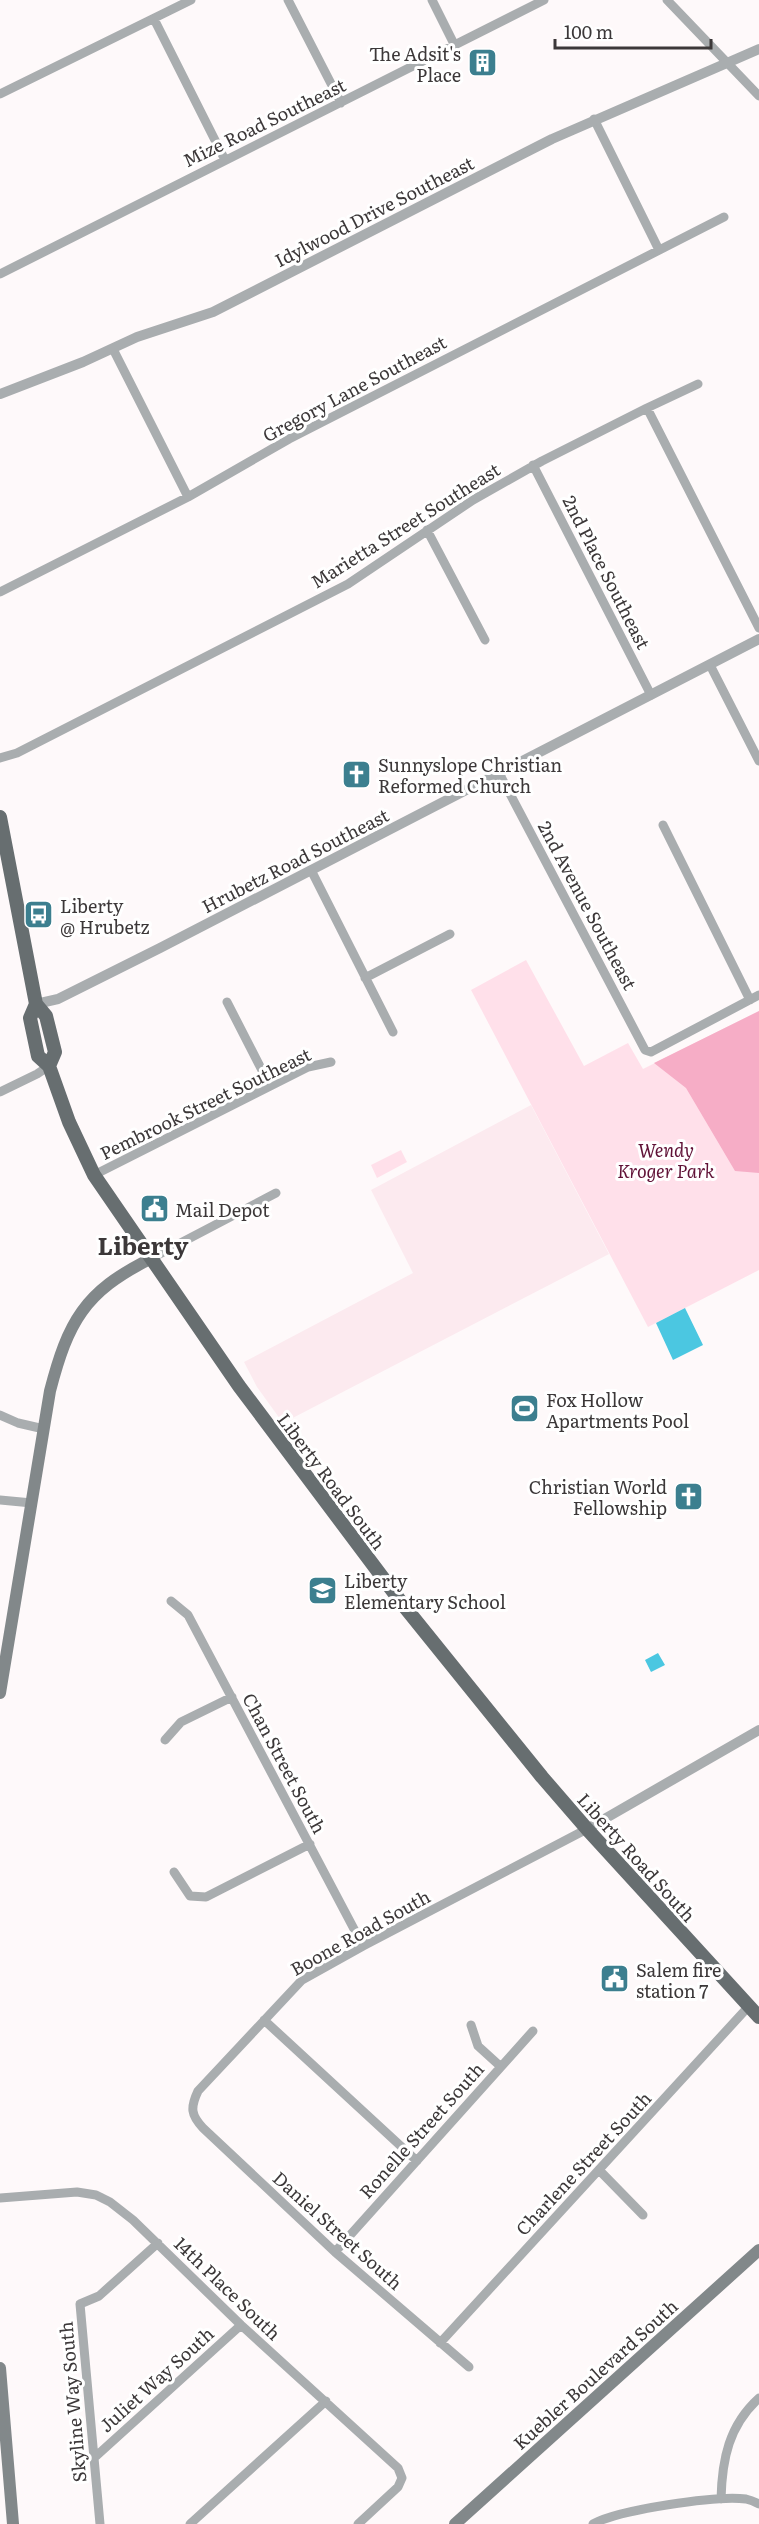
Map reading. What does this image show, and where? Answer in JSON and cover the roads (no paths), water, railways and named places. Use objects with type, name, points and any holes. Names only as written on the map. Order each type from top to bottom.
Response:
[{"type":"main road","name":"Liberty Road South","points":[[0,817],[36,1004],[46,1016],[55,1052],[49,1066],[69,1122],[94,1175],[239,1386],[348,1534],[460,1677],[586,1829],[759,2017]]},
{"type":"main road","points":[[0,1693],[44,1429],[60,1352],[76,1319],[99,1291],[127,1271],[150,1259]]},
{"type":"main road","name":"Kuebler Boulevard South","points":[[455,2524],[759,2250]]},
{"type":"main road","points":[[0,2368],[13,2524]]},
{"type":"street","points":[[0,94],[191,0]]},
{"type":"street","points":[[288,0],[341,102]]},
{"type":"street","points":[[432,0],[455,46]]},
{"type":"street","name":"Mize Road Southeast","points":[[0,274],[544,0]]},
{"type":"street","points":[[668,0],[759,96]]},
{"type":"street","points":[[154,19],[225,160]]},
{"type":"street","name":"Idylwood Drive Southeast","points":[[0,394],[154,331],[213,312],[594,119],[759,50]]},
{"type":"street","points":[[594,119],[659,250]]},
{"type":"street","name":"Gregory Lane Southeast","points":[[0,592],[188,497],[289,439],[724,217]]},
{"type":"street","points":[[113,349],[188,497]]},
{"type":"street","name":"Marietta Street Southeast","points":[[0,758],[17,753],[348,584],[473,500],[533,465],[698,384]]},
{"type":"street","points":[[646,408],[759,628]]},
{"type":"street","name":"2nd Place Southeast","points":[[533,465],[651,694]]},
{"type":"street","points":[[427,530],[485,640]]},
{"type":"street","name":"Hrubetz Road Southeast","points":[[36,1004],[58,999],[759,639]]},
{"type":"street","points":[[710,665],[759,761]]},
{"type":"street","name":"2nd Avenue Southeast","points":[[499,773],[648,1052],[755,998]]},
{"type":"street","points":[[663,825],[755,998]]},
{"type":"street","points":[[311,870],[393,1032]]},
{"type":"street","points":[[365,978],[450,934]]},
{"type":"street","points":[[227,1002],[270,1086]]},
{"type":"street","name":"Pembrook Street Southeast","points":[[94,1175],[308,1067],[331,1062]]},
{"type":"street","points":[[0,1092],[49,1066]]},
{"type":"street","points":[[150,1259],[276,1193]]},
{"type":"street","points":[[0,1415],[18,1423],[44,1429]]},
{"type":"street","points":[[0,1500],[32,1503]]},
{"type":"street","name":"Chan Street South","points":[[171,1601],[188,1615],[363,1946]]},
{"type":"street","points":[[165,1740],[181,1722],[232,1697]]},
{"type":"street","points":[[586,1829],[665,1786],[759,1730]]},
{"type":"street","name":"Boone Road South","points":[[192,2111],[192,2104],[198,2091],[302,1980],[586,1829]]},
{"type":"street","points":[[174,1872],[190,1896],[206,1897],[310,1844]]},
{"type":"street","name":"Charlene Street South","points":[[440,2343],[749,2006]]},
{"type":"street","points":[[264,2020],[417,2161]]},
{"type":"street","points":[[471,2025],[478,2046],[500,2066]]},
{"type":"street","name":"Ronelle Street South","points":[[335,2252],[533,2031]]},
{"type":"street","name":"Daniel Street South","points":[[192,2111],[203,2128],[335,2252],[469,2367]]},
{"type":"street","points":[[598,2170],[643,2215]]},
{"type":"street","name":"14th Place South","points":[[0,2198],[77,2192],[96,2195],[122,2210],[241,2325],[398,2468],[402,2478],[398,2487],[358,2524]]},
{"type":"street","name":"Skyline Way South","points":[[100,2524],[80,2304],[99,2295],[158,2243]]},
{"type":"street","name":"Juliet Way South","points":[[94,2458],[241,2325]]},
{"type":"street","points":[[721,2499],[723,2462],[734,2429],[744,2412],[759,2398]]},
{"type":"street","points":[[190,2524],[326,2401]]},
{"type":"street","points":[[593,2524],[630,2511],[721,2499],[747,2499],[759,2504]]},
{"type":"water","points":[[685,1308],[703,1345],[673,1360],[656,1323]]},
{"type":"water","name":"Fox Hollow Apartments Pool","points":[[518,1404],[534,1406],[533,1415],[517,1412]]},
{"type":"water","points":[[658,1653],[665,1665],[651,1672],[645,1660]]},
{"type":"place","name":"The Adsit's Place","points":[[482,63]]},
{"type":"place","name":"Sunnyslope Christian Reformed Church","points":[[357,774]]},
{"type":"place","name":"Liberty @ Hrubetz","points":[[39,915]]},
{"type":"place","name":"Mail Depot","points":[[154,1209]]},
{"type":"place","name":"Fox Hollow Apartments Pool","points":[[525,1409]]},
{"type":"place","name":"Christian World Fellowship","points":[[688,1496]]},
{"type":"place","name":"Liberty Elementary School","points":[[323,1590]]},
{"type":"place","name":"Salem fire station 7","points":[[615,1979]]},
{"type":"district","name":"Liberty","points":[[143,1244]]},
{"type":"park label","name":"Wendy Kroger Park","points":[[666,1159]]}]
